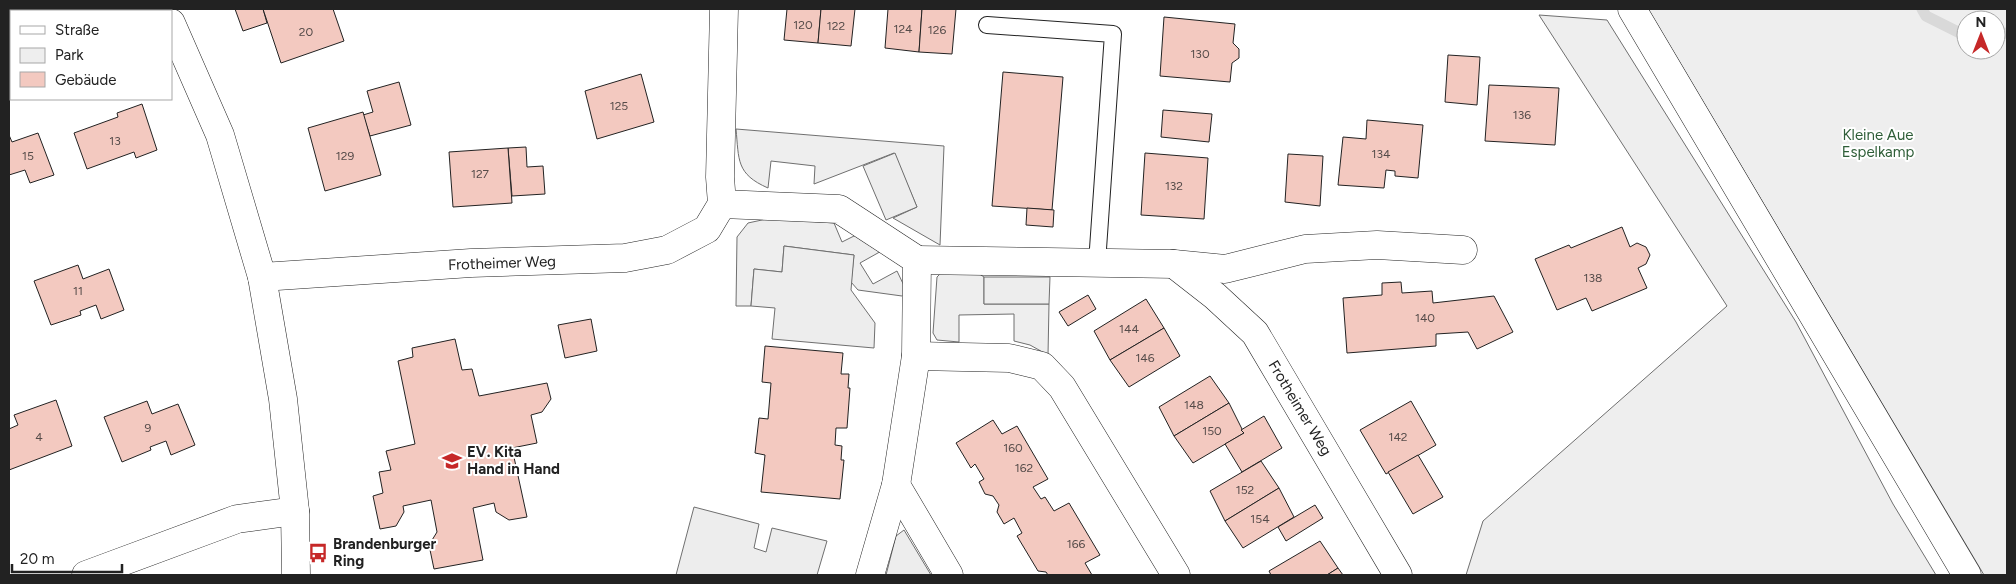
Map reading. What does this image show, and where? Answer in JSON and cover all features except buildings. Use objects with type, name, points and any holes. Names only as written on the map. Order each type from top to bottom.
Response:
[{"type":"street","points":[[724,9],[720,177],[722,204],[839,209],[917,260],[1174,264],[1225,269],[1305,249],[1378,245],[1463,250]]},
{"type":"street","points":[[1632,9],[1967,575]]},
{"type":"street","points":[[172,25],[220,135],[262,277],[283,399],[295,510],[296,575]]},
{"type":"street","name":"Frotheimer Weg","points":[[262,277],[471,263],[625,258],[667,250],[707,230],[722,204]]},
{"type":"street","points":[[870,575],[896,485],[916,356],[917,260]]},
{"type":"street","name":"Frotheimer Weg","points":[[1174,264],[1215,296],[1255,332],[1398,575]]},
{"type":"street","points":[[916,356],[1009,358],[1042,366],[1062,386],[1176,575]]},
{"type":"street","points":[[896,485],[949,575]]},
{"type":"street","points":[[86,575],[237,519],[295,510]]},
{"type":"lane","points":[[987,25],[1113,34],[1097,263]]},
{"type":"green space","name":"Kleine Aue Espelkamp","points":[[1648,9],[2007,9],[2007,575],[1984,575]]},
{"type":"green space","points":[[1539,15],[1607,20],[1796,322],[1893,504],[1936,575],[1466,575],[1483,521],[1727,306]]},
{"type":"green space","points":[[736,129],[944,146],[940,245],[893,218],[917,207],[894,153],[814,184],[815,166],[771,161],[768,188],[750,177],[741,165]]},
{"type":"green space","points":[[771,218],[834,223],[842,242],[858,234],[885,249],[860,263],[873,284],[897,271],[907,292],[902,296],[858,290],[851,282],[854,255],[784,246],[782,272],[754,269],[751,306],[736,306],[737,237],[748,223]]},
{"type":"green space","points":[[975,271],[984,277],[984,304],[1049,304],[1048,355],[1030,345],[1014,341],[1014,314],[959,315],[959,342],[937,340],[933,333],[937,277],[942,272]]},
{"type":"shaded area","points":[[895,153],[917,207],[886,220],[863,166]]},
{"type":"shaded area","points":[[784,246],[854,255],[851,290],[875,323],[874,348],[772,339],[775,308],[751,306],[754,269],[782,272]]},
{"type":"shaded area","points":[[984,277],[1050,277],[1049,304],[984,304]]},
{"type":"shaded area","points":[[694,507],[759,524],[754,548],[766,552],[772,528],[827,541],[817,575],[676,575]]},
{"type":"shaded area","points":[[904,530],[931,575],[886,575],[896,536]]},
{"type":"waterway","points":[[1922,9],[1926,16],[1956,31]]},
{"type":"place","name":"EV. Kita Hand in Hand","points":[[452,461]]},
{"type":"place","name":"Brandenburger Ring","points":[[318,553]]}]
